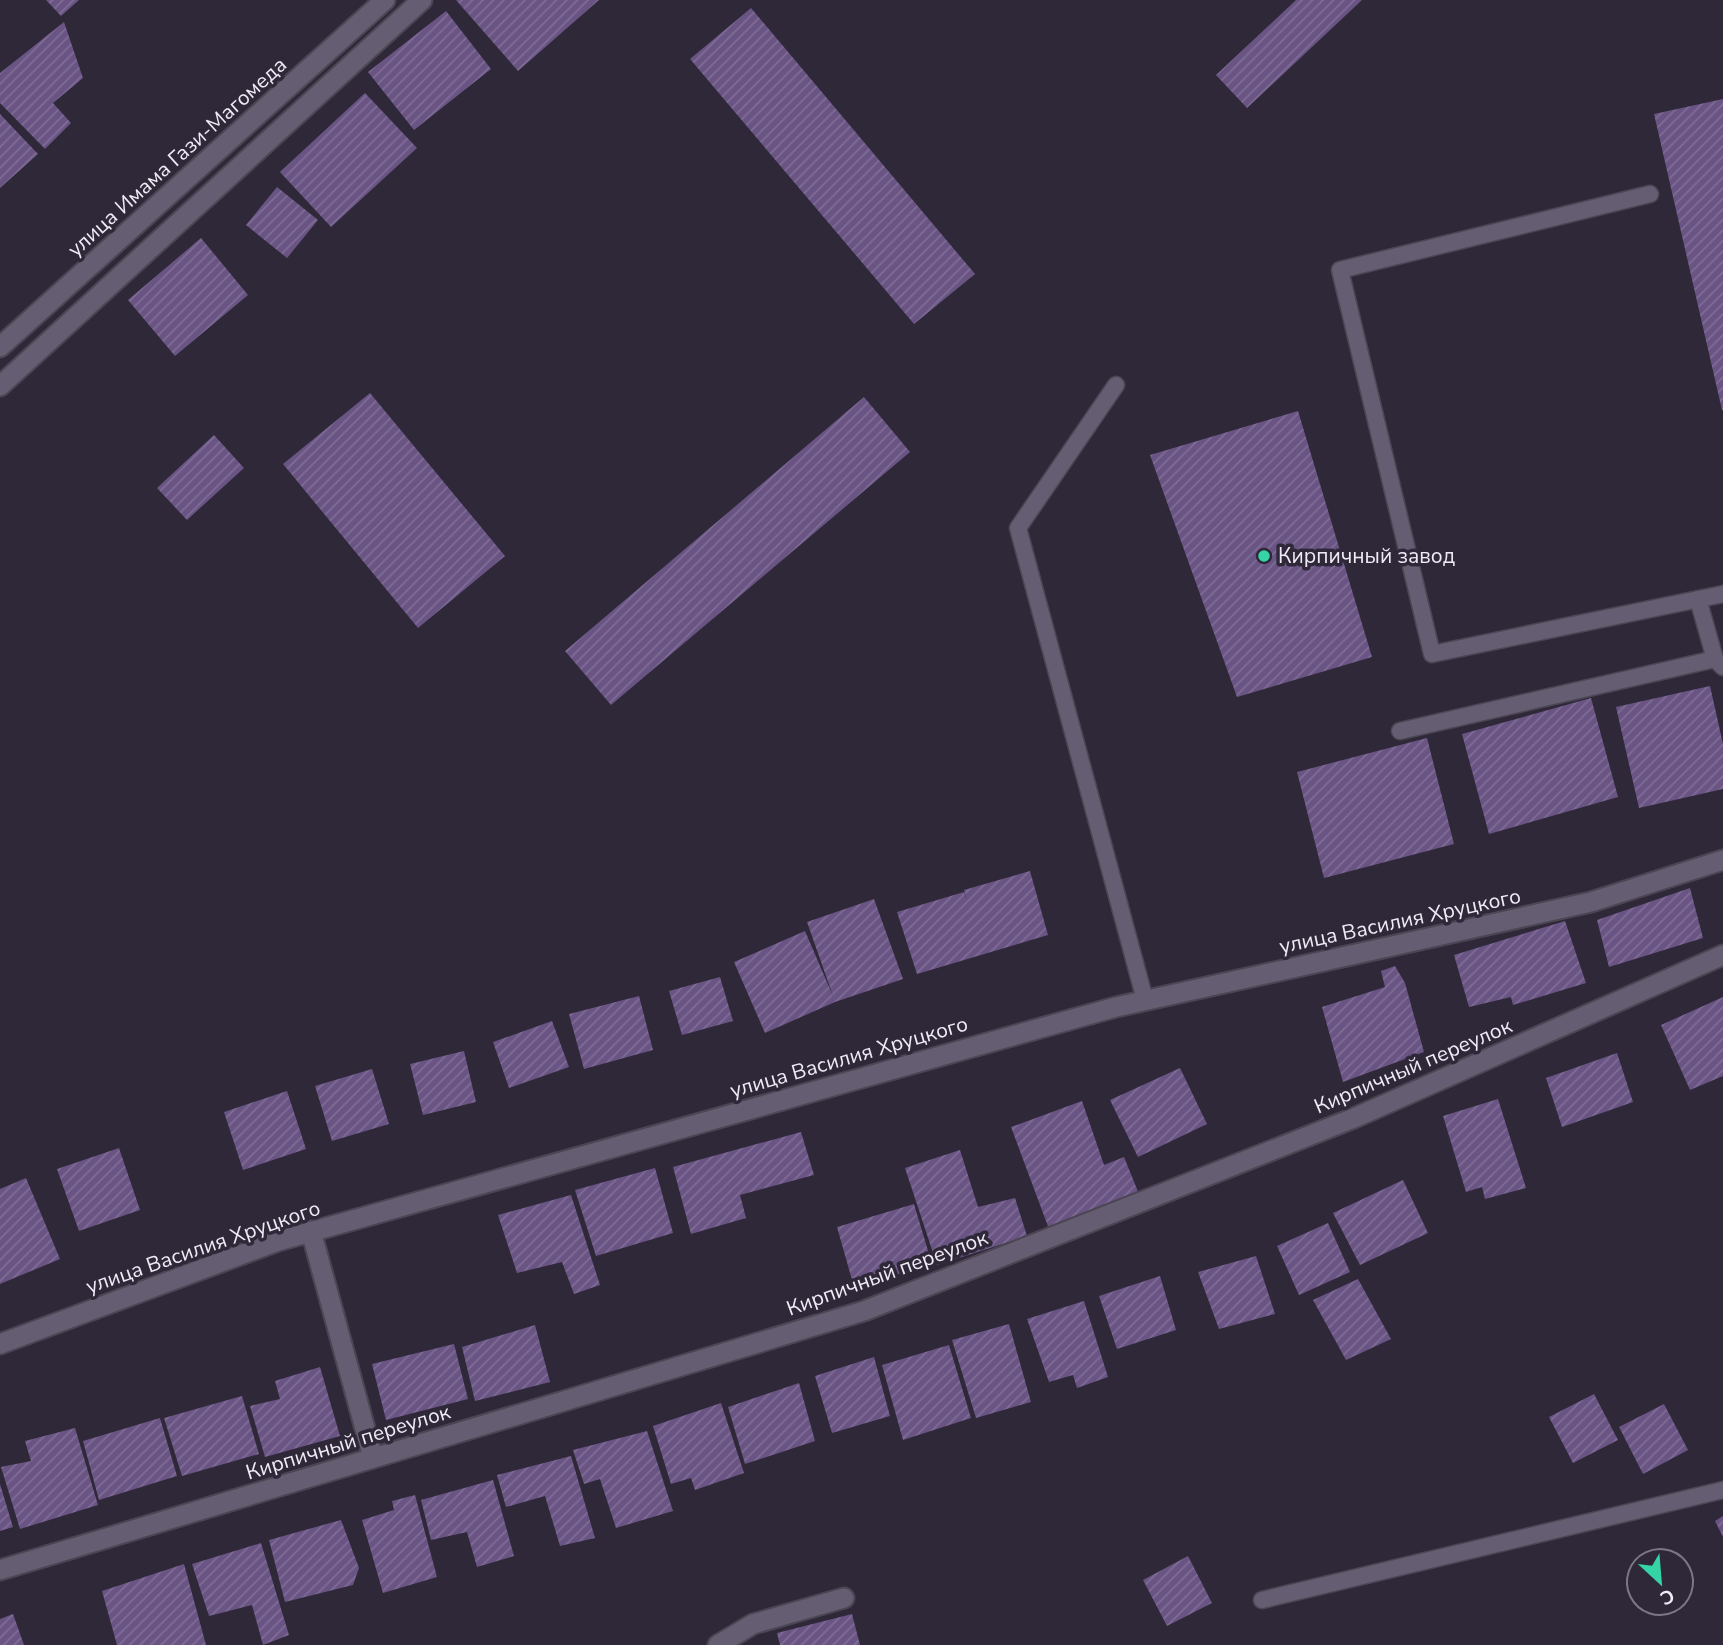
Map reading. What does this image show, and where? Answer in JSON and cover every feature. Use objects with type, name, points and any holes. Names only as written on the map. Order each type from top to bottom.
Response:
[{"type":"street","name":"улица Имама Гази-Магомеда","points":[[0,347],[385,0]]},
{"type":"street","points":[[0,386],[422,0]]},
{"type":"street","name":"улица Василия Хруцкого","points":[[0,1344],[311,1231],[1145,1000],[1591,902],[1723,860]]},
{"type":"street","name":"Кирпичный переулок","points":[[0,1570],[864,1311],[1354,1118],[1723,956]]},
{"type":"street","points":[[311,1231],[373,1458]]},
{"type":"street","points":[[718,1645],[753,1623],[844,1598]]},
{"type":"lane","points":[[1650,194],[1340,270],[1432,654],[1723,594]]},
{"type":"lane","points":[[1116,385],[1018,528],[1145,1000]]},
{"type":"lane","points":[[1400,731],[1719,663],[1698,599]]},
{"type":"lane","points":[[1262,1600],[1723,1490]]},
{"type":"building","points":[[46,0],[79,0],[61,16]]},
{"type":"building","points":[[456,0],[599,0],[518,71]]},
{"type":"building","points":[[1296,0],[1362,0],[1247,108],[1216,75]]},
{"type":"building","points":[[751,8],[975,274],[914,324],[690,59]]},
{"type":"building","points":[[446,11],[491,69],[414,130],[368,72]]},
{"type":"building","points":[[64,22],[83,78],[53,103],[71,123],[45,149],[0,103],[0,73]]},
{"type":"building","points":[[365,93],[417,148],[331,227],[280,172]]},
{"type":"building","points":[[1723,99],[1723,410],[1722,410],[1654,114]]},
{"type":"building","points":[[0,114],[38,154],[0,188]]},
{"type":"building","points":[[277,187],[318,220],[287,258],[246,225]]},
{"type":"building","points":[[201,238],[248,295],[175,356],[128,300]]},
{"type":"building","points":[[370,393],[505,556],[418,628],[283,464]]},
{"type":"building","points":[[864,397],[910,452],[611,705],[565,651]]},
{"type":"building","name":"Кирпичный завод","points":[[1298,411],[1372,657],[1237,697],[1150,455]]},
{"type":"building","points":[[214,435],[244,468],[187,520],[157,488]]},
{"type":"building","points":[[1710,686],[1723,744],[1723,789],[1639,808],[1616,707]]},
{"type":"building","points":[[1591,698],[1618,797],[1489,834],[1462,734]]},
{"type":"building","points":[[1427,738],[1454,844],[1324,878],[1297,772]]},
{"type":"building","points":[[1030,871],[1048,935],[917,974],[897,912],[964,892],[967,900],[964,890]]},
{"type":"building","points":[[1690,888],[1703,938],[1609,967],[1597,920]]},
{"type":"building","points":[[874,899],[903,979],[835,1002],[765,1033],[734,962],[805,931],[833,996],[807,922]]},
{"type":"building","points":[[1565,921],[1586,983],[1513,1005],[1511,997],[1469,1007],[1454,955]]},
{"type":"building","points":[[1395,966],[1405,983],[1424,1052],[1343,1082],[1322,1007],[1385,987],[1381,971]]},
{"type":"building","points":[[720,977],[733,1021],[682,1035],[669,991]]},
{"type":"building","points":[[639,996],[653,1050],[584,1069],[569,1014]]},
{"type":"building","points":[[1723,997],[1723,1076],[1690,1090],[1661,1025]]},
{"type":"building","points":[[552,1021],[569,1067],[509,1088],[493,1042]]},
{"type":"building","points":[[464,1051],[476,1102],[423,1115],[410,1064]]},
{"type":"building","points":[[1617,1053],[1633,1102],[1562,1127],[1546,1078]]},
{"type":"building","points":[[1180,1068],[1207,1124],[1138,1157],[1110,1100]]},
{"type":"building","points":[[372,1069],[389,1124],[332,1141],[315,1086]]},
{"type":"building","points":[[287,1091],[306,1149],[243,1170],[224,1112]]},
{"type":"building","points":[[1498,1099],[1526,1188],[1485,1199],[1482,1187],[1466,1192],[1443,1116]]},
{"type":"building","points":[[1082,1101],[1104,1165],[1124,1157],[1139,1194],[1049,1229],[1011,1127]]},
{"type":"building","points":[[801,1132],[814,1175],[740,1195],[746,1218],[691,1234],[673,1167]]},
{"type":"building","points":[[119,1148],[140,1210],[79,1231],[57,1169]]},
{"type":"building","points":[[960,1150],[978,1207],[1015,1198],[1027,1236],[937,1265],[905,1168]]},
{"type":"building","points":[[655,1168],[673,1233],[596,1256],[575,1190]]},
{"type":"building","points":[[26,1178],[60,1259],[0,1284],[0,1189]]},
{"type":"building","points":[[1403,1180],[1428,1233],[1360,1265],[1333,1213]]},
{"type":"building","points":[[571,1195],[600,1285],[574,1294],[562,1262],[517,1273],[498,1215]]},
{"type":"building","points":[[914,1204],[932,1264],[854,1287],[837,1227]]},
{"type":"building","points":[[1328,1223],[1350,1272],[1299,1295],[1277,1246]]},
{"type":"building","points":[[1256,1256],[1275,1314],[1219,1329],[1198,1272]]},
{"type":"building","points":[[1160,1276],[1176,1330],[1117,1349],[1099,1296]]},
{"type":"building","points":[[1358,1279],[1391,1339],[1346,1360],[1313,1300]]},
{"type":"building","points":[[1084,1301],[1108,1377],[1077,1388],[1073,1375],[1049,1382],[1027,1319]]},
{"type":"building","points":[[1009,1324],[1031,1402],[976,1418],[952,1340]]},
{"type":"building","points":[[535,1325],[550,1382],[475,1401],[462,1347]]},
{"type":"building","points":[[454,1344],[468,1399],[386,1420],[372,1364]]},
{"type":"building","points":[[949,1345],[971,1418],[903,1440],[882,1365]]},
{"type":"building","points":[[874,1357],[890,1416],[832,1433],[815,1376]]},
{"type":"building","points":[[320,1367],[340,1436],[265,1457],[250,1406],[280,1399],[275,1381]]},
{"type":"building","points":[[799,1383],[815,1441],[745,1464],[728,1407]]},
{"type":"building","points":[[1594,1394],[1618,1440],[1573,1463],[1549,1417]]},
{"type":"building","points":[[242,1396],[259,1454],[182,1476],[164,1418]]},
{"type":"building","points":[[721,1403],[744,1473],[695,1490],[691,1478],[671,1484],[653,1426]]},
{"type":"building","points":[[1664,1404],[1688,1450],[1643,1474],[1619,1427]]},
{"type":"building","points":[[160,1418],[177,1476],[99,1500],[83,1441]]},
{"type":"building","points":[[75,1428],[98,1505],[20,1529],[1,1467],[31,1461],[25,1441]]},
{"type":"building","points":[[647,1431],[673,1511],[616,1528],[600,1479],[584,1484],[573,1450]]},
{"type":"building","points":[[571,1456],[595,1538],[560,1546],[545,1496],[506,1507],[497,1475]]},
{"type":"building","points":[[493,1480],[514,1556],[477,1567],[467,1532],[431,1540],[421,1500]]},
{"type":"building","points":[[0,1484],[13,1527],[0,1531]]},
{"type":"building","points":[[415,1495],[437,1577],[383,1593],[362,1520],[394,1510],[392,1501]]},
{"type":"building","points":[[1723,1516],[1723,1537],[1715,1521]]},
{"type":"building","points":[[341,1520],[359,1568],[353,1585],[285,1602],[269,1540]]},
{"type":"building","points":[[261,1543],[289,1635],[263,1645],[252,1605],[209,1616],[192,1564]]},
{"type":"building","points":[[1188,1556],[1212,1603],[1167,1626],[1143,1580]]},
{"type":"building","points":[[184,1564],[206,1645],[117,1645],[102,1591]]},
{"type":"building","points":[[13,1614],[24,1645],[0,1645],[0,1619]]},
{"type":"building","points":[[852,1614],[860,1645],[780,1645],[777,1633]]},
{"type":"place","name":"Кирпичный завод","points":[[1264,556]]}]
